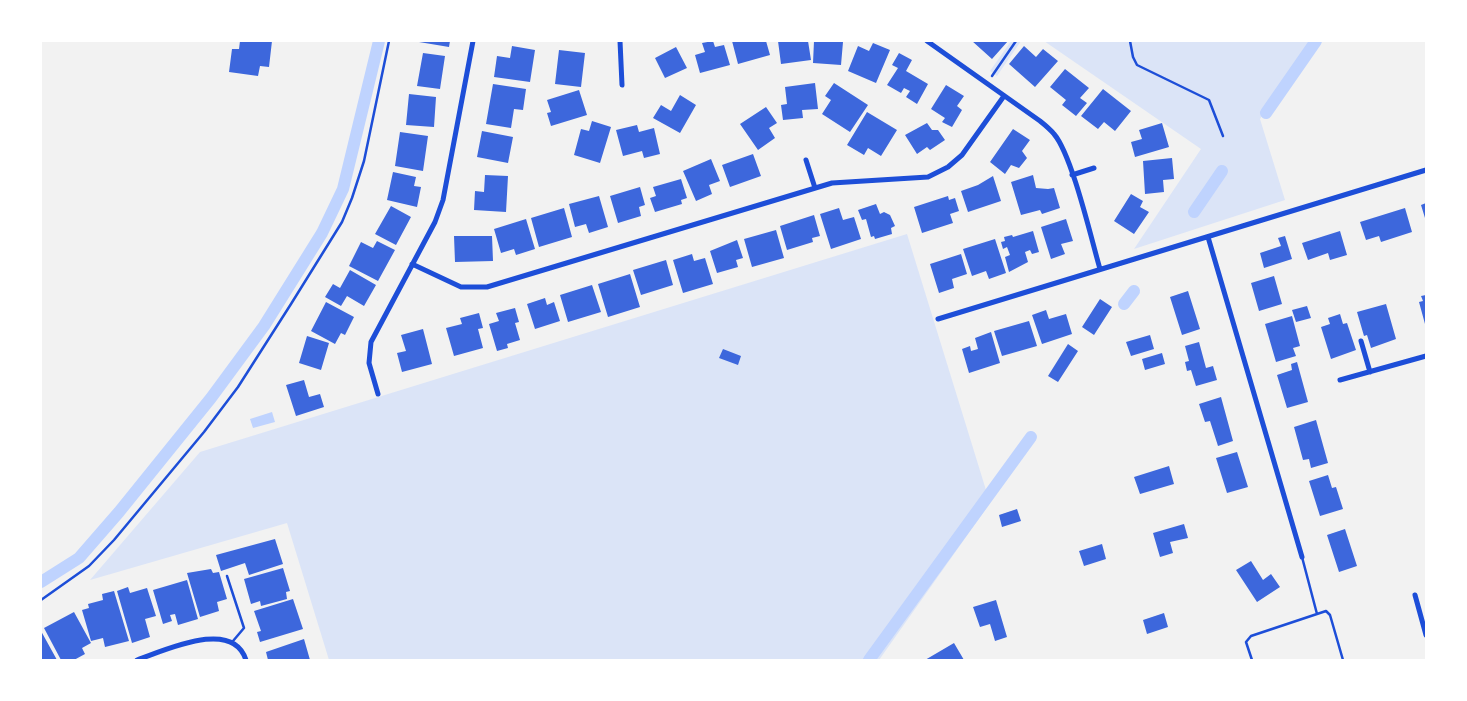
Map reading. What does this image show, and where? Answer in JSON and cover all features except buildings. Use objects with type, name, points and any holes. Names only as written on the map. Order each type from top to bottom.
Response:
[{"type":"street","points":[[378,394],[369,363],[371,342],[435,222],[443,200],[473,41]]},
{"type":"street","points":[[620,41],[622,85]]},
{"type":"street","points":[[927,41],[1040,121],[1054,134],[1062,146],[1072,175],[1100,269]]},
{"type":"street","points":[[412,264],[461,287],[487,288],[815,188],[840,182],[928,177],[948,167],[962,155],[1004,96]]},
{"type":"street","points":[[806,160],[815,188]]},
{"type":"street","points":[[1072,175],[1094,168]]},
{"type":"street","points":[[938,319],[1426,170]]},
{"type":"street","points":[[1208,237],[1302,557]]},
{"type":"street","points":[[1361,341],[1370,372]]},
{"type":"street","points":[[1340,380],[1426,356]]},
{"type":"street","points":[[1415,595],[1426,635]]},
{"type":"street","points":[[137,660],[216,637],[233,641],[240,648],[246,660]]},
{"type":"lane","points":[[1302,557],[1317,614]]},
{"type":"lane","points":[[227,576],[244,628],[233,641]]},
{"type":"lane","points":[[1252,660],[1246,642],[1251,636],[1326,611],[1330,615],[1343,660]]},
{"type":"path","points":[[41,600],[89,566],[114,540],[204,432],[238,387],[291,304],[342,222],[352,198],[364,161],[389,41]]},
{"type":"path","points":[[992,76],[1016,41]]},
{"type":"path","points":[[1130,41],[1133,57],[1137,65],[1209,100],[1223,136]]},
{"type":"shaded area","points":[[1011,41],[1021,41],[997,76],[990,71]]},
{"type":"shaded area","points":[[1044,41],[1314,41],[1260,119],[1285,200],[1134,249],[1201,149]]},
{"type":"shaded area","points":[[907,234],[990,503],[879,660],[329,660],[287,523],[90,580],[200,452]]},
{"type":"water","points":[[272,412],[275,422],[253,428],[250,419]]},
{"type":"waterway","points":[[41,582],[79,558],[119,512],[211,398],[264,326],[322,233],[343,189],[379,41]]},
{"type":"waterway","points":[[1266,113],[1316,41]]},
{"type":"waterway","points":[[1194,212],[1222,171]]},
{"type":"waterway","points":[[1124,304],[1134,291]]},
{"type":"waterway","points":[[869,660],[1031,437]]}]
